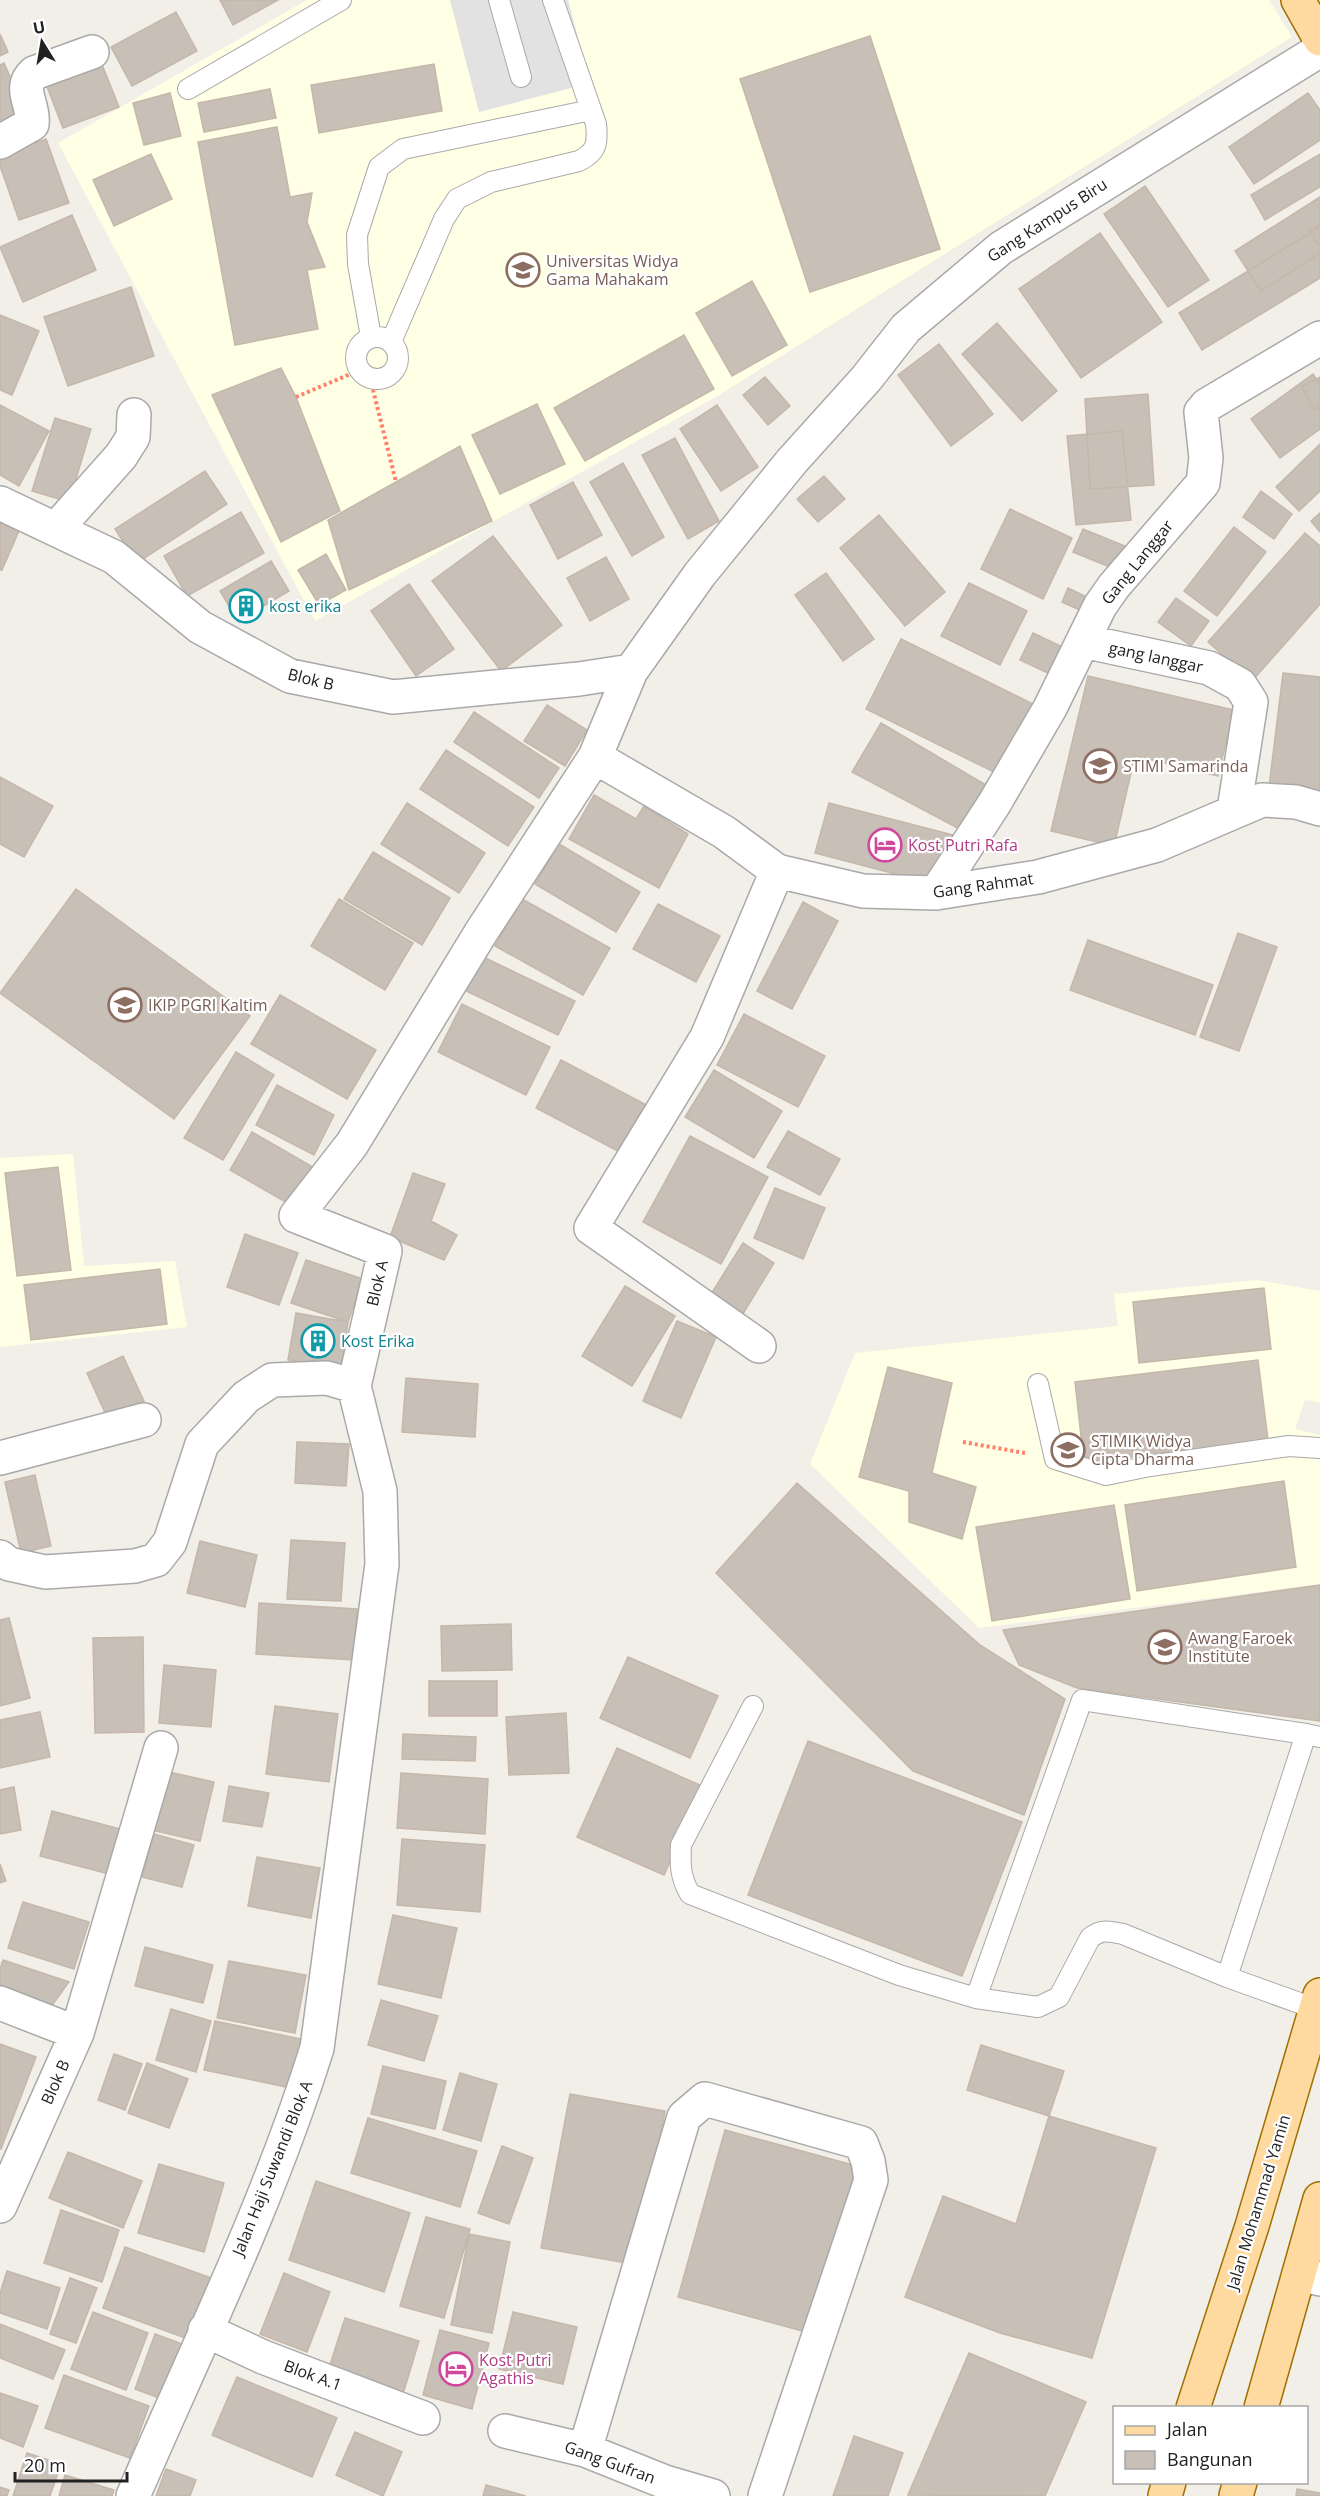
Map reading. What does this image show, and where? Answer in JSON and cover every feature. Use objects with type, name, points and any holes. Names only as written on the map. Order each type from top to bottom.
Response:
[{"type":"main road","points":[[1298,0],[1320,39]]},
{"type":"main road","name":"Jalan Mohammad Yamin","points":[[1194,2406],[1252,2226],[1318,2002]]},
{"type":"main road","points":[[1262,2406],[1309,2276],[1320,2199]]},
{"type":"street","name":"Gang Kampus Biru","points":[[385,1251],[296,1216],[352,1144],[480,934],[595,757],[631,671],[700,574],[792,461],[866,380],[906,328],[1001,248],[1320,50]]},
{"type":"street","points":[[0,142],[32,124],[33,117],[26,87],[27,79],[34,74],[92,52]]},
{"type":"street","name":"Gang Langgar","points":[[936,893],[1000,794],[1050,708],[1083,641],[1114,586],[1203,483],[1206,458],[1201,412],[1207,405],[1320,338]]},
{"type":"street","points":[[56,529],[121,456],[133,437],[134,415]]},
{"type":"street","name":"Blok B","points":[[0,503],[114,557],[200,627],[290,676],[393,697],[579,680],[631,671]]},
{"type":"street","name":"gang langgar","points":[[1083,641],[1209,668],[1240,685],[1251,702],[1234,810]]},
{"type":"street","name":"Gang Rahmat","points":[[595,757],[724,832],[777,871],[863,891],[936,893],[1038,877],[1156,845],[1262,800],[1296,802],[1320,809]]},
{"type":"street","points":[[759,1346],[591,1228],[707,1037],[777,871]]},
{"type":"street","name":"Blok A","points":[[354,1386],[385,1251]]},
{"type":"street","points":[[0,1557],[9,1564],[45,1572],[135,1566],[156,1560],[170,1542],[202,1444],[246,1397],[272,1380],[327,1378],[354,1386]]},
{"type":"street","name":"Jalan Haji Suwandi Blok A","points":[[133,2496],[297,2112],[317,2048],[382,1564],[380,1491],[354,1386]]},
{"type":"street","points":[[0,1458],[144,1420]]},
{"type":"street","name":"Blok B","points":[[0,2206],[77,2033],[161,1748]]},
{"type":"street","points":[[0,2003],[77,2033]]},
{"type":"street","points":[[585,2450],[684,2117],[705,2098],[861,2143],[868,2161],[871,2180],[765,2496]]},
{"type":"street","name":"Blok A.1","points":[[205,2330],[263,2357],[423,2418]]},
{"type":"street","name":"Gang Gufran","points":[[506,2431],[585,2450],[665,2482],[713,2496]]},
{"type":"lane","points":[[188,89],[341,0]]},
{"type":"lane","points":[[500,0],[521,77]]},
{"type":"lane","points":[[391,342],[444,219],[457,199],[491,182],[579,161],[591,154],[598,143],[596,124],[553,0]]},
{"type":"lane","points":[[371,337],[358,264],[357,235],[379,167],[403,149],[591,110]]},
{"type":"lane","points":[[371,337],[385,337],[391,342],[395,345],[399,358],[394,370],[384,378],[365,374],[356,357],[360,345],[371,337]]},
{"type":"lane","points":[[1038,1384],[1055,1459],[1106,1475],[1150,1466],[1289,1446],[1320,1448]]},
{"type":"lane","points":[[976,1998],[1082,1700],[1313,1735],[1227,1977]]},
{"type":"lane","points":[[753,1706],[681,1845],[680,1865],[683,1882],[690,1894],[899,1975],[976,1998],[1038,2007],[1059,1997],[1090,1938],[1098,1932],[1108,1930],[1227,1977],[1318,2002]]},
{"type":"path","points":[[296,397],[365,374],[396,482]]},
{"type":"path","points":[[963,1442],[1055,1459]]},
{"type":"shaded area","name":"Universitas Widya Gama Mahakam","points":[[307,0],[1269,0],[1292,37],[714,398],[315,621],[58,143]]},
{"type":"shaded area","points":[[450,0],[568,0],[590,83],[479,112]]},
{"type":"shaded area","points":[[73,1154],[84,1266],[175,1261],[187,1327],[0,1347],[0,1158]]},
{"type":"shaded area","name":"STIMIK Widya Cipta Dharma","points":[[1257,1280],[1320,1291],[1320,1403],[1305,1400],[1295,1429],[1320,1435],[1320,1584],[979,1628],[810,1464],[855,1353],[1118,1326],[1114,1294]]},
{"type":"building","points":[[220,0],[278,0],[233,25]]},
{"type":"building","points":[[176,12],[197,51],[132,86],[111,47]]},
{"type":"building","points":[[0,34],[8,52],[0,56]]},
{"type":"building","points":[[870,36],[940,249],[810,292],[740,79]]},
{"type":"building","points":[[99,57],[119,107],[63,128],[44,79]]},
{"type":"building","points":[[4,63],[25,110],[0,121],[0,65]]},
{"type":"building","points":[[434,64],[442,111],[319,133],[311,85]]},
{"type":"building","points":[[270,89],[276,118],[204,132],[198,103]]},
{"type":"building","points":[[170,93],[181,136],[144,145],[133,103]]},
{"type":"building","points":[[1308,93],[1320,110],[1320,140],[1254,184],[1229,147]]},
{"type":"building","points":[[277,127],[290,197],[312,193],[307,222],[325,267],[307,270],[318,329],[235,345],[198,142]]},
{"type":"building","points":[[46,139],[69,203],[19,220],[0,166],[0,155]]},
{"type":"building","points":[[151,154],[172,199],[114,226],[93,180]]},
{"type":"building","points":[[1320,154],[1320,187],[1265,220],[1251,195]]},
{"type":"building","points":[[1145,186],[1209,280],[1168,307],[1104,214]]},
{"type":"building","points":[[1320,197],[1320,253],[1261,291],[1235,251]]},
{"type":"building","points":[[72,215],[96,270],[23,302],[0,247]]},
{"type":"building","points":[[1320,224],[1320,247],[1309,232]]},
{"type":"building","points":[[1320,227],[1320,278],[1202,350],[1179,313]]},
{"type":"building","points":[[1100,233],[1162,322],[1081,378],[1019,289]]},
{"type":"building","points":[[752,281],[787,345],[732,376],[696,313]]},
{"type":"building","points":[[131,287],[154,356],[68,386],[44,317]]},
{"type":"building","points":[[0,315],[39,331],[12,395],[0,390]]},
{"type":"building","points":[[997,323],[1057,391],[1022,421],[962,354]]},
{"type":"building","points":[[684,335],[714,389],[585,461],[554,408]]},
{"type":"building","points":[[939,344],[993,414],[951,446],[898,375]]},
{"type":"building","points":[[281,368],[296,397],[340,511],[281,542],[212,395]]},
{"type":"building","points":[[1313,374],[1320,384],[1320,429],[1280,458],[1251,419]]},
{"type":"building","points":[[765,377],[790,406],[768,425],[743,395]]},
{"type":"building","points":[[1320,377],[1320,407],[1314,410],[1302,387]]},
{"type":"building","points":[[1148,394],[1154,485],[1090,489],[1085,399]]},
{"type":"building","points":[[537,404],[565,464],[500,494],[472,435]]},
{"type":"building","points":[[0,405],[49,431],[19,486],[0,475]]},
{"type":"building","points":[[717,405],[758,467],[721,491],[680,429]]},
{"type":"building","points":[[55,418],[91,429],[69,502],[32,491]]},
{"type":"building","points":[[1122,431],[1131,520],[1076,525],[1067,436]]},
{"type":"building","points":[[675,438],[719,521],[688,539],[642,455]]},
{"type":"building","points":[[1320,444],[1320,491],[1299,511],[1276,487]]},
{"type":"building","points":[[460,446],[492,521],[349,590],[328,520]]},
{"type":"building","points":[[623,463],[664,537],[632,556],[590,482]]},
{"type":"building","points":[[205,471],[227,504],[137,563],[115,529]]},
{"type":"building","points":[[824,476],[845,499],[818,522],[797,499]]},
{"type":"building","points":[[573,482],[602,535],[558,559],[530,505]]},
{"type":"building","points":[[1261,491],[1292,514],[1274,539],[1243,517]]},
{"type":"building","points":[[1010,509],[1072,538],[1043,599],[981,569]]},
{"type":"building","points":[[241,512],[264,553],[187,596],[164,556]]},
{"type":"building","points":[[1320,513],[1320,532],[1311,521]]},
{"type":"building","points":[[0,515],[22,524],[2,570],[0,570]]},
{"type":"building","points":[[879,515],[945,592],[905,626],[840,548]]},
{"type":"building","points":[[1234,527],[1266,552],[1217,616],[1184,591]]},
{"type":"building","points":[[1083,529],[1127,547],[1117,570],[1073,552]]},
{"type":"building","points":[[1305,533],[1320,546],[1320,604],[1252,681],[1208,642]]},
{"type":"building","points":[[493,536],[562,625],[501,671],[432,581]]},
{"type":"building","points":[[326,554],[346,590],[319,605],[298,570]]},
{"type":"building","points":[[606,557],[629,599],[590,621],[567,578]]},
{"type":"building","name":"kost erika","points":[[271,561],[289,591],[238,621],[220,591]]},
{"type":"building","points":[[826,573],[874,639],[843,661],[795,595]]},
{"type":"building","points":[[969,583],[1027,611],[1000,665],[941,636]]},
{"type":"building","points":[[409,584],[454,649],[416,676],[371,611]]},
{"type":"building","points":[[1068,588],[1089,598],[1082,611],[1062,602]]},
{"type":"building","points":[[1176,598],[1209,621],[1191,646],[1158,622]]},
{"type":"building","points":[[1033,633],[1067,649],[1054,676],[1020,660]]},
{"type":"building","points":[[901,639],[1037,706],[1002,776],[866,709]]},
{"type":"building","points":[[1283,673],[1320,677],[1320,793],[1269,787]]},
{"type":"building","name":"STIMI Samarinda","points":[[1088,676],[1234,710],[1218,776],[1135,756],[1114,846],[1051,831]]},
{"type":"building","points":[[547,705],[587,730],[565,766],[524,741]]},
{"type":"building","points":[[474,712],[559,768],[539,798],[454,742]]},
{"type":"building","points":[[881,723],[996,791],[967,833],[852,772]]},
{"type":"building","points":[[446,750],[534,807],[508,846],[420,789]]},
{"type":"building","points":[[0,777],[53,806],[24,857],[0,844]]},
{"type":"building","points":[[594,795],[636,819],[644,806],[688,834],[659,888],[569,839]]},
{"type":"building","points":[[407,803],[485,853],[459,893],[381,844]]},
{"type":"building","name":"Kost Putri Rafa","points":[[829,803],[957,836],[934,884],[815,853]]},
{"type":"building","points":[[559,844],[640,892],[616,932],[535,884]]},
{"type":"building","points":[[373,852],[450,898],[422,945],[344,899]]},
{"type":"building","name":"IKIP PGRI Kaltim","points":[[76,889],[250,1016],[174,1119],[0,993]]},
{"type":"building","points":[[339,899],[413,943],[385,990],[311,946]]},
{"type":"building","points":[[522,899],[610,948],[583,995],[495,946]]},
{"type":"building","points":[[803,902],[838,921],[792,1009],[757,991]]},
{"type":"building","points":[[658,904],[720,936],[696,982],[633,949]]},
{"type":"building","points":[[1238,933],[1277,947],[1239,1051],[1200,1037]]},
{"type":"building","points":[[1088,940],[1213,985],[1195,1035],[1070,990]]},
{"type":"building","points":[[481,956],[575,1001],[558,1035],[464,990]]},
{"type":"building","points":[[280,995],[376,1050],[347,1099],[251,1044]]},
{"type":"building","points":[[462,1004],[550,1047],[526,1095],[438,1052]]},
{"type":"building","points":[[744,1014],[825,1056],[798,1107],[717,1065]]},
{"type":"building","points":[[236,1052],[274,1075],[223,1160],[184,1138]]},
{"type":"building","points":[[561,1060],[656,1110],[631,1158],[536,1108]]},
{"type":"building","points":[[714,1070],[782,1111],[754,1158],[685,1117]]},
{"type":"building","points":[[277,1085],[334,1115],[314,1155],[256,1125]]},
{"type":"building","points":[[788,1131],[840,1159],[820,1195],[767,1167]]},
{"type":"building","points":[[252,1132],[318,1170],[296,1208],[230,1170]]},
{"type":"building","points":[[690,1136],[768,1177],[721,1264],[643,1222]]},
{"type":"building","points":[[58,1167],[71,1270],[17,1276],[5,1173]]},
{"type":"building","points":[[413,1173],[445,1184],[431,1221],[457,1235],[444,1260],[390,1237]]},
{"type":"building","points":[[775,1188],[825,1208],[803,1259],[754,1238]]},
{"type":"building","points":[[245,1234],[298,1253],[279,1305],[227,1287]]},
{"type":"building","points":[[743,1243],[774,1263],[738,1322],[706,1302]]},
{"type":"building","points":[[306,1260],[363,1279],[348,1322],[291,1303]]},
{"type":"building","points":[[160,1269],[167,1324],[31,1340],[24,1285]]},
{"type":"building","points":[[625,1286],[675,1316],[632,1386],[582,1356]]},
{"type":"building","points":[[1264,1288],[1271,1349],[1139,1363],[1133,1302]]},
{"type":"building","name":"Kost Erika","points":[[296,1313],[348,1322],[341,1369],[288,1360]]},
{"type":"building","points":[[677,1321],[716,1337],[681,1418],[643,1401]]},
{"type":"building","points":[[123,1356],[144,1401],[107,1417],[87,1373]]},
{"type":"building","points":[[1258,1360],[1268,1440],[1084,1463],[1075,1382]]},
{"type":"building","points":[[888,1367],[952,1383],[932,1473],[976,1487],[962,1539],[909,1522],[909,1491],[859,1477]]},
{"type":"building","points":[[406,1378],[478,1384],[475,1437],[402,1432]]},
{"type":"building","points":[[297,1442],[349,1444],[346,1486],[295,1483]]},
{"type":"building","points":[[35,1475],[51,1546],[21,1553],[5,1482]]},
{"type":"building","points":[[1284,1481],[1296,1567],[1137,1591],[1125,1505]]},
{"type":"building","points":[[797,1483],[980,1645],[1065,1699],[1024,1815],[913,1771],[716,1573]]},
{"type":"building","points":[[1114,1505],[1130,1599],[992,1621],[976,1527]]},
{"type":"building","points":[[291,1540],[345,1543],[341,1601],[287,1599]]},
{"type":"building","points":[[200,1541],[257,1555],[245,1607],[187,1593]]},
{"type":"building","name":"Awang Faroek Institute","points":[[1320,1585],[1320,1721],[1077,1688],[1019,1665],[1003,1630]]},
{"type":"building","points":[[259,1603],[357,1609],[354,1660],[256,1654]]},
{"type":"building","points":[[9,1618],[30,1698],[0,1706],[0,1620]]},
{"type":"building","points":[[511,1624],[512,1670],[442,1671],[441,1626]]},
{"type":"building","points":[[143,1637],[144,1732],[95,1733],[93,1638]]},
{"type":"building","points":[[628,1657],[718,1696],[690,1758],[600,1718]]},
{"type":"building","points":[[164,1665],[216,1670],[211,1727],[159,1723]]},
{"type":"building","points":[[429,1681],[497,1681],[497,1716],[429,1716]]},
{"type":"building","points":[[275,1706],[338,1714],[329,1782],[266,1774]]},
{"type":"building","points":[[40,1712],[50,1757],[0,1768],[0,1720]]},
{"type":"building","points":[[566,1713],[569,1773],[509,1775],[506,1717]]},
{"type":"building","points":[[403,1734],[476,1737],[475,1761],[402,1759]]},
{"type":"building","points":[[808,1741],[1022,1822],[962,1976],[748,1895]]},
{"type":"building","points":[[617,1748],[704,1787],[664,1875],[577,1837]]},
{"type":"building","points":[[160,1770],[214,1782],[200,1841],[147,1829]]},
{"type":"building","points":[[401,1773],[488,1779],[485,1834],[397,1828]]},
{"type":"building","points":[[229,1786],[269,1793],[262,1827],[223,1821]]},
{"type":"building","points":[[14,1787],[21,1830],[0,1834],[0,1790]]},
{"type":"building","points":[[52,1811],[124,1830],[113,1875],[40,1856]]},
{"type":"building","points":[[154,1834],[194,1845],[182,1887],[142,1877]]},
{"type":"building","points":[[402,1839],[485,1845],[480,1912],[397,1905]]},
{"type":"building","points":[[257,1857],[320,1868],[311,1918],[248,1906]]},
{"type":"building","points":[[0,1864],[6,1881],[0,1883]]},
{"type":"building","points":[[23,1902],[89,1922],[74,1969],[8,1948]]},
{"type":"building","points":[[393,1915],[457,1928],[441,1998],[378,1984]]},
{"type":"building","points":[[145,1947],[213,1965],[203,2003],[135,1986]]},
{"type":"building","points":[[3,1960],[69,1982],[45,2015],[0,2000],[0,1969]]},
{"type":"building","points":[[229,1961],[306,1975],[295,2033],[217,2018]]},
{"type":"building","points":[[381,2000],[438,2016],[424,2061],[368,2045]]},
{"type":"building","points":[[171,2009],[211,2021],[196,2072],[156,2060]]},
{"type":"building","points":[[215,2021],[301,2039],[291,2088],[204,2070]]},
{"type":"building","points":[[0,2044],[36,2057],[1,2149],[0,2148]]},
{"type":"building","points":[[981,2045],[1064,2071],[1049,2116],[967,2090]]},
{"type":"building","points":[[114,2054],[142,2064],[125,2110],[98,2100]]},
{"type":"building","points":[[147,2063],[188,2079],[169,2128],[128,2113]]},
{"type":"building","points":[[383,2066],[446,2081],[435,2129],[371,2114]]},
{"type":"building","points":[[460,2073],[497,2084],[481,2141],[443,2130]]},
{"type":"building","points":[[570,2094],[665,2111],[637,2265],[541,2248]]},
{"type":"building","points":[[1049,2116],[1156,2148],[1092,2358],[1000,2333],[905,2297],[943,2196],[1016,2224]]},
{"type":"building","points":[[368,2118],[477,2151],[460,2207],[351,2173]]},
{"type":"building","points":[[725,2130],[864,2168],[817,2335],[678,2297]]},
{"type":"building","points":[[502,2146],[533,2158],[509,2224],[478,2213]]},
{"type":"building","points":[[68,2152],[142,2181],[123,2228],[49,2198]]},
{"type":"building","points":[[159,2164],[224,2183],[204,2252],[138,2233]]},
{"type":"building","points":[[316,2181],[410,2213],[384,2292],[289,2260]]},
{"type":"building","points":[[61,2210],[119,2230],[102,2282],[44,2263]]},
{"type":"building","points":[[426,2217],[470,2229],[444,2318],[400,2306]]},
{"type":"building","points":[[469,2234],[510,2242],[492,2333],[451,2325]]},
{"type":"building","points":[[125,2247],[214,2279],[191,2340],[103,2308]]},
{"type":"building","points":[[7,2271],[60,2288],[47,2329],[0,2313],[0,2293]]},
{"type":"building","points":[[284,2273],[330,2292],[307,2352],[260,2334]]},
{"type":"building","points":[[70,2278],[97,2288],[76,2343],[50,2334]]},
{"type":"building","points":[[93,2312],[148,2333],[126,2390],[71,2369]]},
{"type":"building","points":[[513,2312],[577,2327],[563,2384],[499,2369]]},
{"type":"building","points":[[345,2318],[419,2341],[403,2394],[328,2371]]},
{"type":"building","points":[[0,2324],[65,2350],[53,2379],[0,2358]]},
{"type":"building","name":"Kost Putri Agathis","points":[[440,2330],[489,2343],[472,2409],[423,2395]]},
{"type":"building","points":[[155,2334],[182,2344],[162,2399],[135,2389]]},
{"type":"building","points":[[969,2353],[1086,2402],[1045,2496],[908,2495]]},
{"type":"building","points":[[64,2375],[149,2406],[130,2458],[45,2428]]},
{"type":"building","points":[[237,2377],[337,2418],[312,2477],[212,2435]]},
{"type":"building","points":[[0,2393],[38,2406],[23,2447],[0,2438]]},
{"type":"building","points":[[355,2432],[402,2452],[383,2496],[336,2475]]},
{"type":"building","points":[[854,2436],[903,2453],[888,2496],[833,2496]]},
{"type":"building","points":[[27,2453],[61,2464],[50,2496],[13,2496]]},
{"type":"building","points":[[166,2469],[196,2480],[190,2496],[156,2496]]},
{"type":"building","points":[[65,2475],[114,2490],[112,2496],[59,2496]]},
{"type":"building","points":[[486,2485],[526,2496],[483,2496]]},
{"type":"building","points":[[0,2487],[9,2490],[7,2496],[0,2496]]},
{"type":"building","points":[[1297,2489],[1320,2493],[1320,2496],[1296,2496]]},
{"type":"place","name":"Universitas Widya Gama Mahakam","points":[[523,270]]},
{"type":"place","name":"kost erika","points":[[246,606]]},
{"type":"place","name":"STIMI Samarinda","points":[[1100,766]]},
{"type":"place","name":"Kost Putri Rafa","points":[[885,845]]},
{"type":"place","name":"IKIP PGRI Kaltim","points":[[125,1005]]},
{"type":"place","name":"Kost Erika","points":[[318,1341]]},
{"type":"place","name":"STIMIK Widya Cipta Dharma","points":[[1068,1450]]},
{"type":"place","name":"Awang Faroek Institute","points":[[1165,1647]]},
{"type":"place","name":"Kost Putri Agathis","points":[[456,2369]]}]
